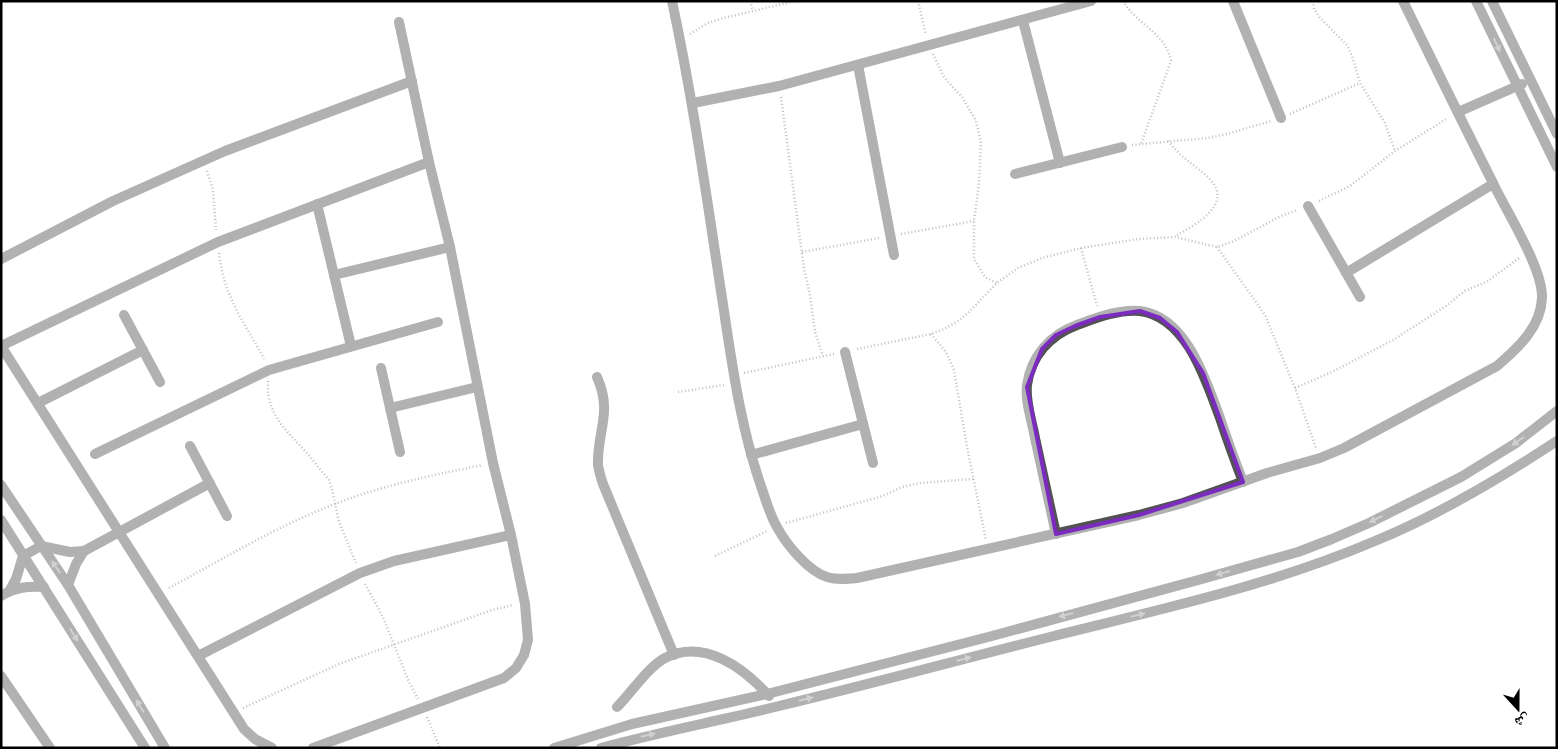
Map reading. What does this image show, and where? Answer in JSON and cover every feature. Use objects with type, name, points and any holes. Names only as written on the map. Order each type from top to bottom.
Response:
[{"type":"street","points":[[672,1],[692,103],[735,380],[751,455],[776,526],[798,555],[812,568],[826,576],[841,580],[1139,515],[1183,503],[1267,473],[1320,458],[1497,366],[1514,352],[1528,336],[1538,318],[1542,298],[1539,278],[1528,252],[1403,1]]},
{"type":"street","points":[[692,103],[779,86],[1091,1]]},
{"type":"street","points":[[1233,1],[1281,118]]},
{"type":"street","points":[[1476,1],[1557,167]]},
{"type":"street","points":[[1492,1],[1557,134]]},
{"type":"street","points":[[1023,21],[1060,163]]},
{"type":"street","points":[[313,748],[504,678],[516,668],[524,655],[528,640],[525,604],[511,535],[492,463],[450,247],[429,162],[399,22]]},
{"type":"street","points":[[858,64],[894,255]]},
{"type":"street","points":[[1,259],[114,201],[204,160],[261,136],[412,81]]},
{"type":"street","points":[[1458,112],[1530,81]]},
{"type":"street","points":[[1015,174],[1122,147]]},
{"type":"street","points":[[272,748],[255,739],[244,729],[1,346],[218,242],[429,162]]},
{"type":"street","points":[[1346,273],[1493,184]]},
{"type":"street","points":[[317,204],[351,346]]},
{"type":"street","points":[[1308,206],[1360,297]]},
{"type":"street","points":[[334,274],[450,247]]},
{"type":"street","points":[[1056,534],[1029,408],[1027,387],[1032,367],[1042,349],[1056,335],[1100,317],[1119,313],[1140,312],[1160,318],[1177,332],[1192,350],[1204,373],[1243,482]]},
{"type":"street","points":[[124,314],[160,382]]},
{"type":"street","points":[[96,454],[269,370],[438,322]]},
{"type":"street","points":[[38,404],[142,350]]},
{"type":"street","points":[[844,352],[873,463]]},
{"type":"street","points":[[381,368],[400,452]]},
{"type":"street","points":[[597,377],[603,390],[605,402],[598,466],[603,484],[674,654]]},
{"type":"street","points":[[390,408],[477,387]]},
{"type":"street","points":[[554,748],[632,724],[767,694],[992,636],[1298,552],[1369,522],[1461,477],[1516,443],[1557,411]]},
{"type":"street","points":[[751,455],[863,424]]},
{"type":"street","points":[[601,748],[777,707],[1154,611],[1302,570],[1377,540],[1438,512],[1557,441]]},
{"type":"street","points":[[190,446],[227,516]]},
{"type":"street","points":[[10,590],[16,579],[23,556],[41,546],[63,551],[84,551],[210,483]]},
{"type":"street","points":[[1,485],[68,585],[165,748]]},
{"type":"street","points":[[1,520],[145,748]]},
{"type":"street","points":[[198,656],[360,573],[394,561],[511,535]]},
{"type":"street","points":[[68,585],[76,564],[84,551]]},
{"type":"street","points":[[1,596],[10,590],[44,587]]},
{"type":"street","points":[[617,708],[664,658],[674,654],[689,652],[709,653],[728,660],[767,694],[777,707]]},
{"type":"street","points":[[1,676],[46,746]]},
{"type":"path","points":[[750,1],[753,11]]},
{"type":"path","points":[[680,40],[708,23],[795,1]]},
{"type":"path","points":[[918,1],[929,45],[944,77],[962,97],[976,121],[981,143],[979,183],[974,221],[974,259],[985,277],[997,283]]},
{"type":"path","points":[[1123,1],[1128,10],[1162,39],[1169,51],[1170,60],[1141,144]]},
{"type":"path","points":[[1313,1],[1314,9],[1320,18],[1347,46],[1360,83],[1385,122],[1395,151]]},
{"type":"path","points":[[1122,147],[1168,141],[1187,141],[1227,134],[1281,118],[1360,83]]},
{"type":"path","points":[[779,86],[804,269],[815,332],[823,356]]},
{"type":"path","points":[[678,392],[735,380],[823,356],[931,334],[957,322],[997,283],[1018,268],[1042,258],[1081,248],[1138,239],[1175,237],[1217,247],[1234,241],[1281,216],[1332,196],[1350,186],[1395,151],[1458,112]]},
{"type":"path","points":[[1168,141],[1188,161],[1213,181],[1217,192],[1217,201],[1210,211],[1175,237]]},
{"type":"path","points":[[204,160],[213,190],[222,272],[231,299],[254,338],[269,370],[267,393],[270,405],[276,419],[328,480],[342,531],[360,573],[383,617],[440,748]]},
{"type":"path","points":[[1217,247],[1265,315],[1295,388],[1320,458]]},
{"type":"path","points":[[1081,248],[1100,317]]},
{"type":"path","points":[[1295,388],[1332,372],[1392,340],[1446,306],[1465,291],[1488,281],[1528,252]]},
{"type":"path","points":[[931,334],[946,352],[954,370],[973,479],[988,548]]},
{"type":"path","points":[[159,594],[251,544],[336,504],[405,481],[492,463]]},
{"type":"path","points":[[715,556],[776,526],[821,512],[874,499],[902,487],[920,483],[973,479]]},
{"type":"path","points":[[234,713],[323,670],[492,610],[525,604]]},
{"type":"highlighted area","points":[[1140,311],[1160,318],[1177,332],[1203,373],[1243,482],[1139,515],[1056,534],[1027,387],[1042,349],[1056,335],[1075,326],[1100,317]]}]
